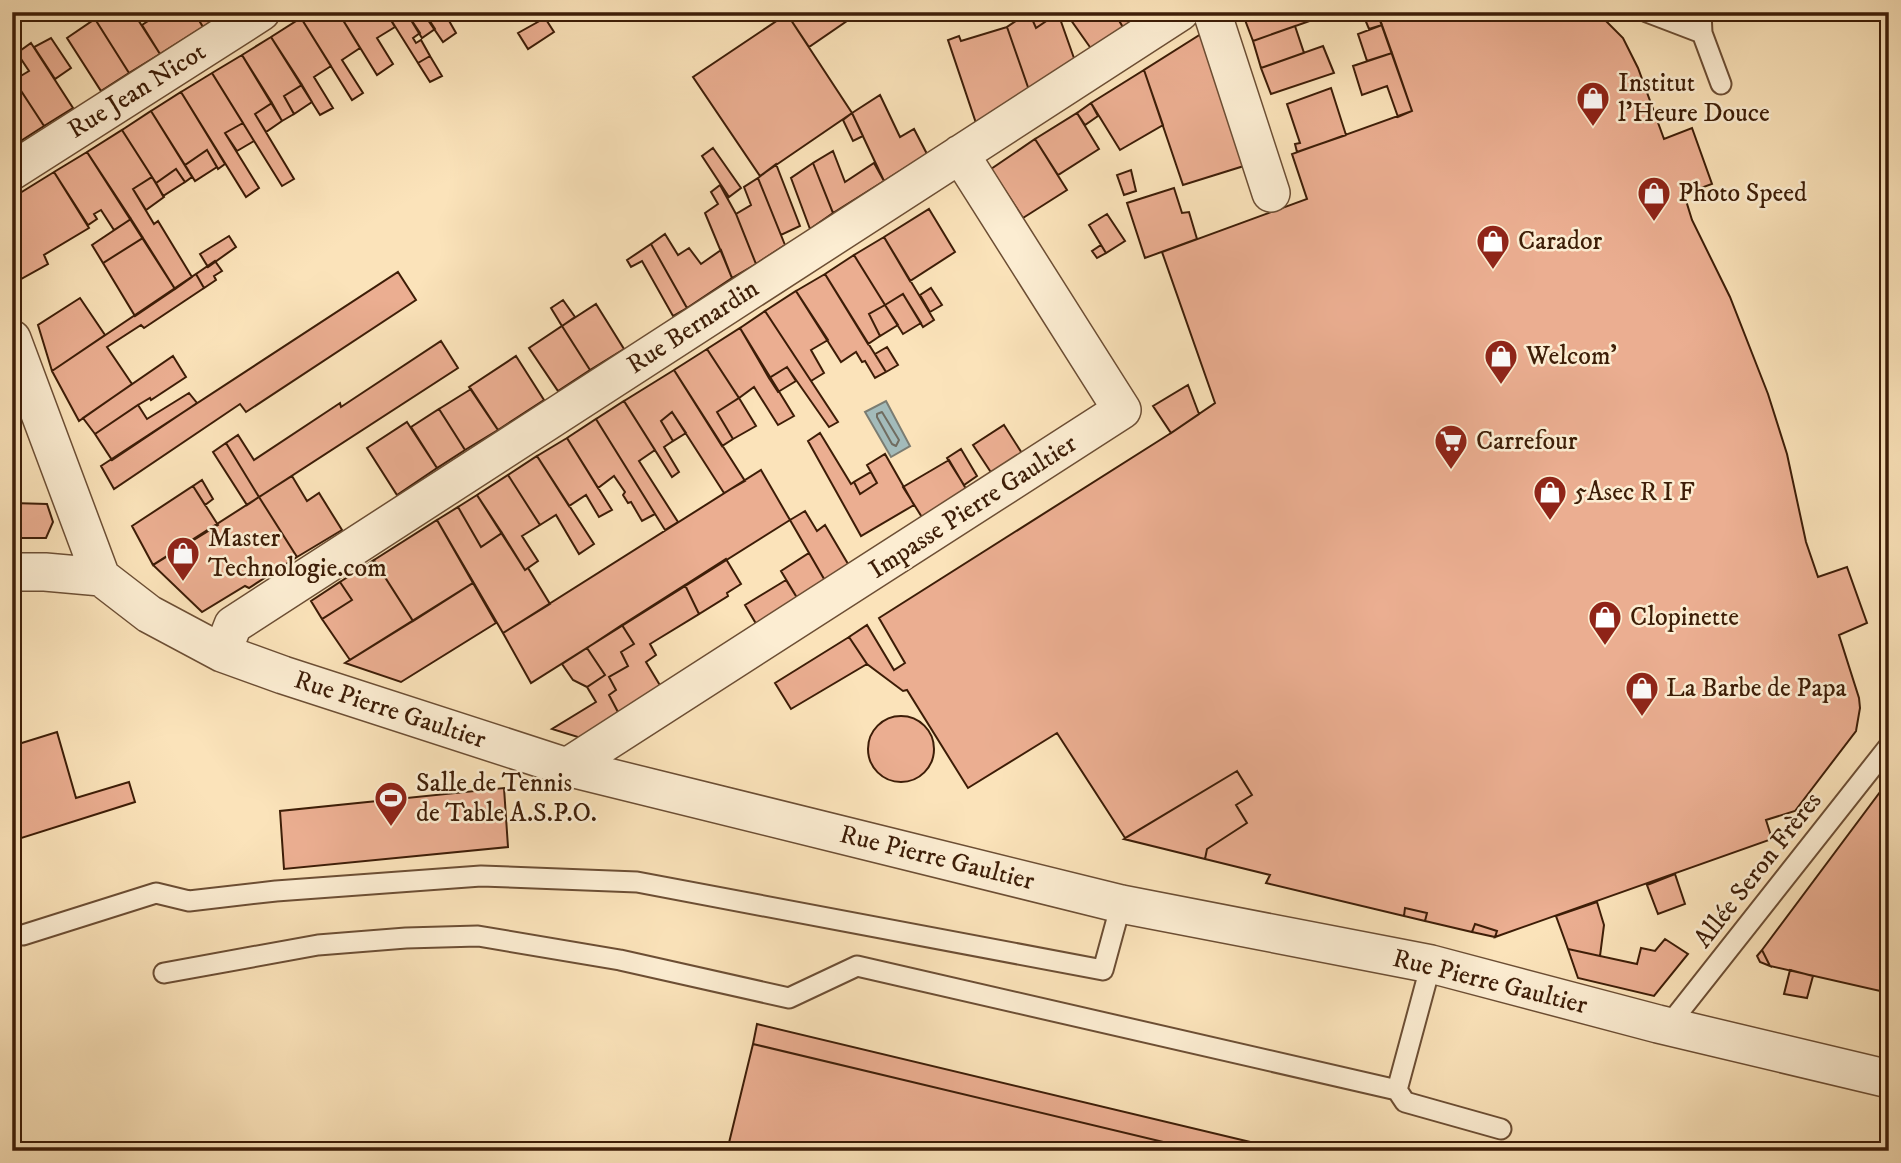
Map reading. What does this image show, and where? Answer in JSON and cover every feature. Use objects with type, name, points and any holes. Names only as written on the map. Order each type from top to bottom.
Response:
[{"type":"street","name":"Rue Jean Nicot","points":[[12,171],[261,12]]},
{"type":"street","name":"Rue Bernardin","points":[[222,653],[233,625],[1180,12]]},
{"type":"street","points":[[1212,12],[1271,193]]},
{"type":"street","name":"Impasse Pierre Gaultier","points":[[567,767],[1122,410],[960,154]]},
{"type":"street","points":[[12,339],[101,577],[12,572]]},
{"type":"street","name":"Rue Pierre Gaultier","points":[[101,577],[149,614],[222,653],[567,767],[1121,904],[1431,964],[1668,1026],[1889,1079]]},
{"type":"lane","points":[[1647,12],[1702,33]]},
{"type":"lane","points":[[1666,12],[1702,33]]},
{"type":"lane","points":[[1682,12],[1702,33]]},
{"type":"lane","points":[[1701,12],[1702,33],[1721,84]]},
{"type":"lane","points":[[1702,33],[1707,12]]},
{"type":"lane","points":[[1702,33],[1714,12]]},
{"type":"lane","name":"Allée Seron Frères","points":[[1668,1026],[1889,746]]},
{"type":"lane","points":[[23,935],[156,893],[189,901],[276,891],[481,876],[637,882],[1103,970],[1121,904]]},
{"type":"lane","points":[[164,973],[318,945],[478,936],[621,960],[789,998],[857,966],[1397,1090],[1405,1102],[1501,1129]]},
{"type":"lane","points":[[1397,1090],[1431,964]]},
{"type":"water","points":[[886,401],[910,446],[891,457],[865,412]]},
{"type":"building","points":[[111,12],[116,19],[127,12],[133,12],[160,54],[129,73],[95,19]]},
{"type":"building","points":[[162,12],[194,12],[203,27],[160,54],[142,25]]},
{"type":"building","points":[[194,12],[225,12],[203,27]]},
{"type":"building","points":[[309,12],[338,12],[360,48],[342,60],[363,93],[352,100],[301,18]]},
{"type":"building","points":[[338,12],[386,12],[395,27],[377,38],[393,64],[377,75]]},
{"type":"building","points":[[386,12],[406,12],[420,33],[413,38],[416,43],[421,40],[430,56],[418,63]]},
{"type":"building","points":[[406,12],[424,12],[435,29],[422,38]]},
{"type":"building","points":[[444,12],[456,33],[443,42],[428,20]]},
{"type":"building","points":[[860,12],[809,47],[787,14]]},
{"type":"building","points":[[1029,12],[1057,12],[1058,13],[1036,28]]},
{"type":"building","points":[[1029,12],[1036,28],[1058,13],[1075,61],[1029,90],[1007,27]]},
{"type":"building","points":[[1067,12],[1114,12],[1124,29],[1092,50]]},
{"type":"building","points":[[1114,12],[1151,12],[1124,29]]},
{"type":"building","points":[[1242,12],[1317,12],[1318,18],[1253,41]]},
{"type":"building","points":[[1362,12],[1377,12],[1382,25],[1369,29]]},
{"type":"building","name":"Carrefour","points":[[1377,12],[1597,12],[1623,38],[1638,68],[1664,139],[1692,128],[1712,184],[1684,194],[1692,220],[1730,297],[1768,394],[1787,454],[1806,542],[1818,577],[1847,567],[1867,623],[1839,635],[1859,698],[1856,731],[1795,811],[1766,820],[1772,839],[1495,937],[1497,931],[1475,924],[1472,932],[1425,921],[1427,913],[1405,908],[1404,916],[1266,883],[1270,875],[1205,859],[1207,849],[1247,823],[1236,805],[1252,795],[1237,771],[1125,838],[1057,733],[968,788],[907,690],[903,691],[867,664],[849,637],[867,625],[894,670],[905,663],[879,618],[1215,403],[1162,252],[1307,199],[1292,154],[1412,111]]},
{"type":"building","points":[[787,14],[852,113],[760,176],[693,77]]},
{"type":"building","points":[[301,18],[331,66],[314,77],[333,108],[320,115],[271,37]]},
{"type":"building","points":[[545,18],[554,32],[528,49],[518,33]]},
{"type":"building","points":[[95,19],[129,73],[101,91],[67,38]]},
{"type":"building","points":[[1382,25],[1392,53],[1367,61],[1358,34]]},
{"type":"building","points":[[1295,26],[1304,53],[1261,68],[1253,41]]},
{"type":"building","points":[[1007,27],[1029,90],[976,123],[948,40],[959,36],[961,41]]},
{"type":"building","points":[[1201,34],[1247,165],[1183,185],[1144,70]]},
{"type":"building","points":[[271,37],[302,85],[284,96],[294,114],[282,121],[242,55]]},
{"type":"building","points":[[51,38],[71,68],[55,79],[34,47]]},
{"type":"building","points":[[31,43],[73,108],[44,126],[14,80],[29,71],[17,53]]},
{"type":"building","points":[[1323,46],[1334,73],[1271,94],[1261,68]]},
{"type":"building","points":[[1392,53],[1412,111],[1398,117],[1387,86],[1362,95],[1353,66]]},
{"type":"building","points":[[242,55],[272,103],[255,114],[294,179],[282,186],[212,73]]},
{"type":"building","points":[[430,56],[442,76],[430,82],[418,63]]},
{"type":"building","points":[[1144,70],[1163,125],[1120,150],[1091,103]]},
{"type":"building","points":[[212,73],[243,123],[225,133],[259,188],[246,197],[181,92]]},
{"type":"building","points":[[14,80],[44,126],[16,144],[12,139]]},
{"type":"building","points":[[302,85],[312,102],[294,114],[284,96]]},
{"type":"building","points":[[1331,88],[1346,135],[1297,152],[1295,144],[1300,143],[1287,104]]},
{"type":"building","points":[[181,92],[225,164],[218,169],[207,150],[185,165],[151,111]]},
{"type":"building","points":[[880,95],[900,137],[914,129],[927,154],[884,181],[852,113]]},
{"type":"building","points":[[272,103],[282,121],[266,132],[255,114]]},
{"type":"building","points":[[1091,103],[1098,116],[1085,125],[1077,113]]},
{"type":"building","points":[[151,111],[192,177],[185,182],[176,169],[156,183],[122,130]]},
{"type":"building","points":[[852,113],[863,136],[853,141],[843,120]]},
{"type":"building","points":[[1077,113],[1099,149],[1058,175],[1035,139]]},
{"type":"building","points":[[243,123],[254,141],[237,151],[225,133]]},
{"type":"building","points":[[122,130],[152,177],[133,189],[154,224],[158,221],[192,277],[175,289],[87,152]]},
{"type":"building","points":[[1035,139],[1067,190],[1023,218],[991,169]]},
{"type":"building","points":[[713,148],[741,188],[729,197],[702,156]]},
{"type":"building","points":[[207,150],[217,167],[195,181],[185,165]]},
{"type":"building","points":[[833,151],[845,182],[874,163],[884,181],[833,213],[813,163]]},
{"type":"building","points":[[87,152],[131,219],[114,230],[101,210],[94,214],[97,219],[88,225],[54,172]]},
{"type":"building","points":[[813,163],[833,213],[810,229],[791,178]]},
{"type":"building","points":[[776,164],[800,226],[781,235],[758,178]]},
{"type":"building","points":[[176,169],[185,182],[163,196],[156,183]]},
{"type":"building","points":[[1131,170],[1136,191],[1124,195],[1117,175]]},
{"type":"building","points":[[54,172],[89,228],[44,255],[48,264],[21,279],[12,253],[12,198]]},
{"type":"building","points":[[152,177],[164,197],[146,210],[133,189]]},
{"type":"building","points":[[758,178],[785,245],[756,264],[736,214],[751,205],[744,187]]},
{"type":"building","points":[[720,185],[736,214],[756,264],[732,278],[705,213],[718,204],[711,192]]},
{"type":"building","points":[[1174,188],[1182,213],[1189,212],[1197,239],[1145,258],[1127,203]]},
{"type":"building","points":[[929,209],[955,252],[910,281],[884,237]]},
{"type":"building","points":[[1107,214],[1125,241],[1106,253],[1089,225]]},
{"type":"building","points":[[131,219],[143,238],[103,263],[92,245]]},
{"type":"building","points":[[665,234],[678,255],[689,248],[701,264],[721,250],[732,278],[687,308],[651,244]]},
{"type":"building","points":[[229,236],[236,247],[208,267],[200,254]]},
{"type":"building","points":[[884,237],[934,320],[923,327],[903,294],[885,305],[854,255]]},
{"type":"building","points":[[143,238],[175,289],[135,316],[103,263]]},
{"type":"building","points":[[651,244],[687,308],[673,316],[642,261],[631,267],[627,260]]},
{"type":"building","points":[[1101,245],[1106,253],[1097,258],[1092,251]]},
{"type":"building","points":[[854,255],[885,305],[869,314],[880,336],[868,344],[825,274]]},
{"type":"building","points":[[215,261],[222,271],[214,276],[216,280],[204,288],[196,274]]},
{"type":"building","points":[[398,272],[416,300],[246,412],[240,404],[114,489],[101,466]]},
{"type":"building","points":[[196,274],[204,288],[144,328],[141,325],[107,347],[132,384],[79,421],[52,371]]},
{"type":"building","points":[[825,274],[886,372],[875,378],[856,352],[841,362],[796,291]]},
{"type":"building","points":[[931,288],[942,305],[930,312],[920,295]]},
{"type":"building","points":[[796,291],[828,340],[811,350],[824,373],[811,381],[765,311]]},
{"type":"building","points":[[903,294],[921,323],[903,334],[885,305]]},
{"type":"building","points":[[80,298],[105,335],[52,371],[38,325]]},
{"type":"building","points":[[563,300],[575,317],[562,326],[551,308]]},
{"type":"building","points":[[596,304],[624,349],[590,370],[562,326]]},
{"type":"building","points":[[885,305],[898,325],[880,336],[869,314]]},
{"type":"building","points":[[765,311],[838,422],[829,427],[787,367],[769,378],[740,328]]},
{"type":"building","points":[[562,326],[590,370],[558,391],[529,348]]},
{"type":"building","points":[[740,328],[794,416],[778,425],[754,387],[739,398],[707,349]]},
{"type":"building","points":[[441,341],[458,368],[259,497],[226,443],[238,435],[254,460]]},
{"type":"building","points":[[887,347],[898,365],[886,372],[875,354]]},
{"type":"building","points":[[707,349],[739,398],[717,412],[733,439],[722,446],[674,370]]},
{"type":"building","points":[[173,356],[186,377],[95,434],[83,418]]},
{"type":"building","points":[[516,356],[544,400],[498,430],[469,387]]},
{"type":"building","points":[[787,367],[796,381],[778,392],[769,378]]},
{"type":"building","points":[[674,370],[745,481],[724,493],[672,412],[661,421],[673,441],[664,447],[679,472],[672,477],[624,401]]},
{"type":"building","points":[[1188,385],[1199,414],[1171,433],[1153,406]]},
{"type":"building","points":[[471,389],[498,430],[465,450],[439,409]]},
{"type":"building","points":[[189,393],[197,403],[112,460],[95,434],[138,405],[147,419]]},
{"type":"building","points":[[739,398],[756,426],[733,439],[717,412]]},
{"type":"building","points":[[624,401],[655,450],[639,461],[678,522],[665,530],[596,419]]},
{"type":"building","points":[[439,409],[465,450],[437,468],[411,427]]},
{"type":"building","points":[[672,412],[686,433],[673,441],[661,421]]},
{"type":"building","points":[[596,419],[655,514],[642,521],[631,502],[628,503],[623,495],[625,492],[614,476],[598,488],[567,438]]},
{"type":"building","points":[[407,422],[437,468],[397,495],[367,448]]},
{"type":"building","points":[[1004,425],[1025,458],[994,477],[973,445]]},
{"type":"building","points":[[820,433],[860,494],[877,483],[867,465],[885,454],[914,505],[861,536],[808,441]]},
{"type":"building","points":[[567,438],[612,510],[599,517],[586,495],[569,506],[537,456]]},
{"type":"building","points":[[226,443],[259,497],[247,505],[213,452]]},
{"type":"building","points":[[961,449],[977,476],[964,485],[947,458]]},
{"type":"building","points":[[537,456],[594,544],[579,554],[556,515],[540,525],[508,475]]},
{"type":"building","points":[[949,460],[969,494],[925,522],[903,487]]},
{"type":"building","points":[[761,470],[790,520],[531,683],[503,633]]},
{"type":"building","points":[[871,472],[877,483],[860,494],[854,482]]},
{"type":"building","points":[[508,475],[540,525],[522,536],[538,561],[525,570],[477,495]]},
{"type":"building","points":[[292,476],[307,501],[319,493],[342,530],[297,557],[259,497]]},
{"type":"building","points":[[202,480],[213,499],[205,505],[193,486]]},
{"type":"building","points":[[193,486],[218,525],[153,565],[132,526]]},
{"type":"building","points":[[477,495],[502,533],[481,547],[458,507]]},
{"type":"building","points":[[259,497],[297,557],[249,588],[245,586],[202,612],[153,565]]},
{"type":"building","points":[[12,503],[47,504],[53,522],[46,538],[12,538]]},
{"type":"building","points":[[458,507],[481,547],[502,533],[550,604],[503,633],[437,520]]},
{"type":"building","points":[[805,511],[817,531],[825,525],[851,569],[827,584],[790,520]]},
{"type":"building","points":[[437,520],[473,583],[413,621],[374,560]]},
{"type":"building","points":[[809,553],[827,584],[799,601],[781,571]]},
{"type":"building","points":[[726,559],[741,584],[727,593],[728,596],[699,614],[685,585]]},
{"type":"building","points":[[374,560],[413,621],[350,660],[322,619],[352,600],[340,582]]},
{"type":"building","points":[[786,580],[799,601],[758,627],[745,605]]},
{"type":"building","points":[[340,582],[352,600],[322,619],[311,601]]},
{"type":"building","points":[[473,583],[496,623],[401,682],[345,663]]},
{"type":"building","points":[[685,585],[699,614],[650,644],[656,655],[646,662],[661,687],[619,714],[609,695],[616,690],[609,677],[628,666],[621,652],[634,644],[622,625]]},
{"type":"building","points":[[622,625],[634,644],[621,652],[628,666],[609,677],[616,690],[609,695],[619,714],[581,738],[552,729],[596,702],[587,687],[605,675],[587,648]]},
{"type":"building","points":[[849,637],[867,664],[791,709],[775,683]]},
{"type":"building","points":[[587,648],[605,675],[587,687],[573,680],[562,664]]},
{"type":"building","points":[[901,716],[914,719],[924,726],[931,736],[934,749],[931,762],[924,772],[914,779],[901,782],[888,779],[878,772],[871,762],[868,749],[871,736],[878,726],[888,719]]},
{"type":"building","points":[[57,732],[76,798],[129,782],[135,802],[12,841],[12,746]]},
{"type":"building","points":[[1237,771],[1252,795],[1236,805],[1247,823],[1207,849],[1205,859],[1124,839]]},
{"type":"building","points":[[1889,780],[1889,993],[1770,966],[1762,950]]},
{"type":"building","points":[[504,788],[508,847],[284,869],[280,811]]},
{"type":"building","points":[[1675,874],[1685,904],[1658,914],[1647,885]]},
{"type":"building","points":[[1597,902],[1604,925],[1600,956],[1568,949],[1556,916]]},
{"type":"building","points":[[1405,908],[1427,913],[1425,921],[1404,916]]},
{"type":"building","points":[[1475,924],[1497,931],[1495,937],[1472,932]]},
{"type":"building","points":[[1665,939],[1688,954],[1654,996],[1578,978],[1568,949],[1637,964],[1641,948],[1655,951]]},
{"type":"building","points":[[1762,950],[1770,966],[1760,962],[1757,956]]},
{"type":"building","points":[[1790,970],[1813,976],[1807,998],[1784,994]]},
{"type":"building","points":[[757,1024],[1263,1145],[1261,1151],[1201,1151],[753,1044]]},
{"type":"building","points":[[753,1044],[1201,1151],[727,1151]]},
{"type":"place","name":"Institut l'Heure Douce","points":[[1593,128]]},
{"type":"place","name":"Photo Speed","points":[[1654,223]]},
{"type":"place","name":"Carador","points":[[1493,271]]},
{"type":"place","name":"Welcom'","points":[[1501,386]]},
{"type":"place","name":"Carrefour","points":[[1451,471]]},
{"type":"place","name":"5Asec R I F","points":[[1550,522]]},
{"type":"place","name":"Master Technologie.com","points":[[183,583]]},
{"type":"place","name":"Clopinette","points":[[1605,647]]},
{"type":"place","name":"La Barbe de Papa","points":[[1642,718]]},
{"type":"place","name":"Salle de Tennis de Table A.S.P.O.","points":[[391,828]]}]
